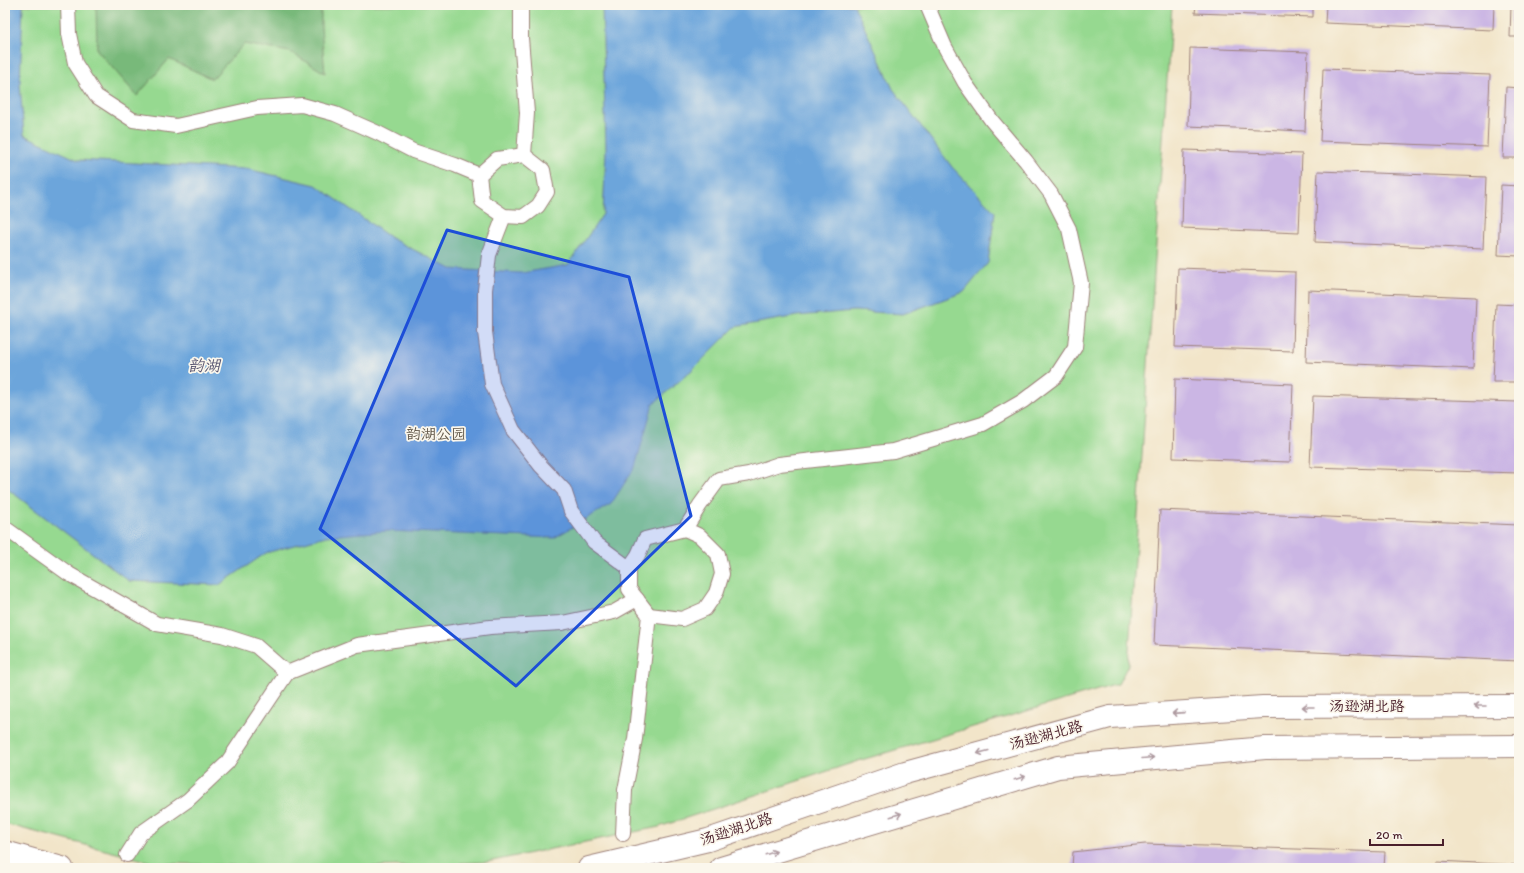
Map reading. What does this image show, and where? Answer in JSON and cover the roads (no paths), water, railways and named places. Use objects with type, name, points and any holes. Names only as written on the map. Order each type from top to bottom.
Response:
[{"type":"street","points":[[68,5],[69,34],[75,63],[96,96],[133,120],[176,126],[257,108],[302,105],[335,114],[378,132],[413,151],[456,165],[479,175]]},
{"type":"street","points":[[521,5],[521,38],[527,113],[524,155]]},
{"type":"street","points":[[685,529],[719,479],[749,474],[780,464],[893,451],[983,424],[1023,401],[1056,376],[1075,347],[1081,283],[1069,229],[1051,194],[1026,161],[992,121],[965,83],[945,47],[927,5]]},
{"type":"street","points":[[524,155],[543,170],[547,192],[538,206],[522,217],[504,216],[482,201],[479,175],[497,159],[524,155]]},
{"type":"street","points":[[504,216],[489,255],[485,290],[485,332],[492,384],[513,430],[540,466],[564,490],[571,511],[594,542],[629,568]]},
{"type":"street","points":[[5,528],[69,574],[157,624],[222,635],[256,646],[287,673]]},
{"type":"street","points":[[622,834],[625,790],[635,739],[649,615],[629,589],[629,568],[638,555],[645,539],[685,529],[700,536],[718,554],[722,574],[716,593],[705,609],[682,619],[649,615]]},
{"type":"street","points":[[127,856],[141,833],[188,800],[227,763],[287,673],[357,645],[490,627],[562,623],[614,612],[637,599]]},
{"type":"street","name":"汤逊湖北路","points":[[589,868],[708,840],[905,773],[1110,717],[1263,707],[1519,706]]},
{"type":"street","points":[[721,868],[1058,767],[1266,748],[1519,746]]},
{"type":"street","points":[[5,852],[62,868]]},
{"type":"water","name":"韵湖","points":[[5,5],[23,5],[20,84],[24,135],[78,160],[247,169],[316,185],[391,238],[451,269],[522,273],[568,265],[603,214],[606,151],[602,5],[854,5],[893,89],[952,167],[995,212],[988,263],[964,292],[903,314],[854,311],[797,316],[735,327],[692,370],[653,404],[635,467],[611,504],[554,538],[386,531],[326,536],[266,553],[219,585],[129,581],[5,487]]},
{"type":"park label","name":"韵湖公园","points":[[436,434]]}]
